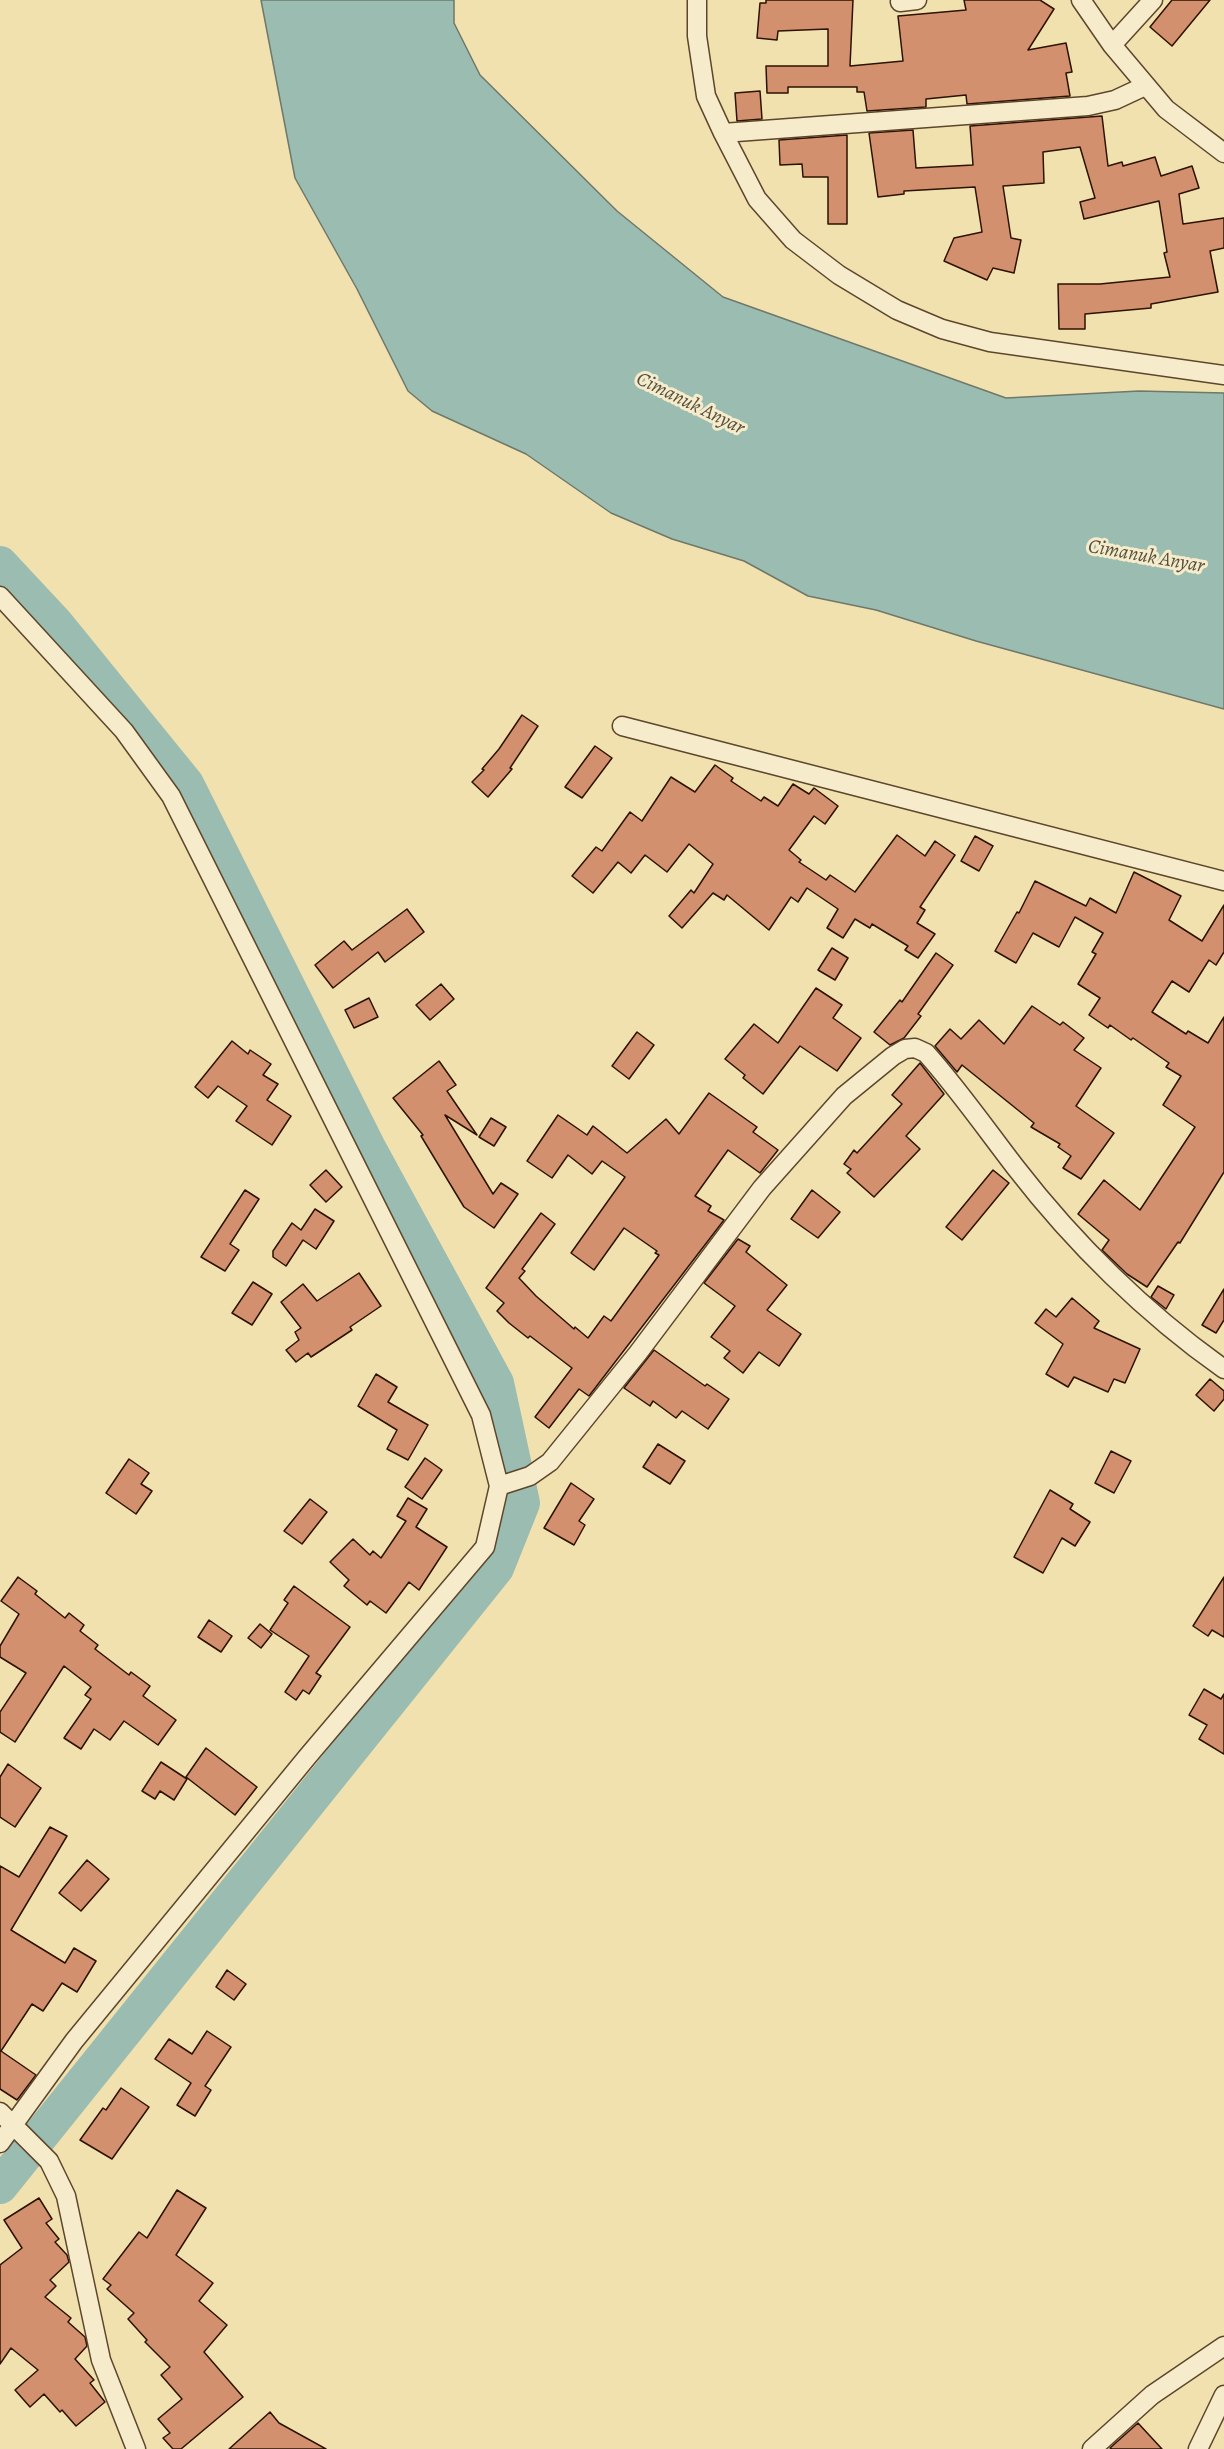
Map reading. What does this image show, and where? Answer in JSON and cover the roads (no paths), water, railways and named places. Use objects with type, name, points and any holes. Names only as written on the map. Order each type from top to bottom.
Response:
[{"type":"street","points":[[697,0],[698,36],[706,96],[757,199],[793,240],[839,275],[897,310],[942,329],[990,342],[1224,375]]},
{"type":"street","points":[[1081,0],[1112,45],[1166,109],[1224,153]]},
{"type":"street","points":[[1112,45],[1153,0]]},
{"type":"street","points":[[723,133],[1088,106],[1115,100],[1145,86]]},
{"type":"street","points":[[0,596],[124,731],[171,796],[481,1414],[505,1485],[485,1547],[395,1652],[82,2032],[21,2131],[0,2143]]},
{"type":"street","points":[[622,726],[1224,880]]},
{"type":"street","points":[[505,1485],[530,1476],[550,1462],[638,1353],[762,1188],[844,1096],[905,1049],[915,1048],[927,1053],[1036,1192],[1126,1290],[1181,1339],[1224,1369]]},
{"type":"street","points":[[0,2112],[49,2161],[66,2196],[101,2360],[136,2449]]},
{"type":"street","points":[[1092,2449],[1152,2395],[1224,2346]]},
{"type":"street","points":[[1198,2449],[1224,2395]]},
{"type":"water","name":"Cimanuk Anyar","points":[[261,0],[454,0],[454,23],[480,75],[617,211],[723,297],[1006,398],[1139,391],[1224,393],[1224,709],[976,641],[876,610],[808,596],[744,561],[672,539],[611,513],[526,454],[432,411],[408,391],[357,289],[295,178]]},
{"type":"waterway","points":[[0,564],[56,624],[186,784],[367,1146],[496,1383],[522,1503],[496,1568],[0,2186]]}]
